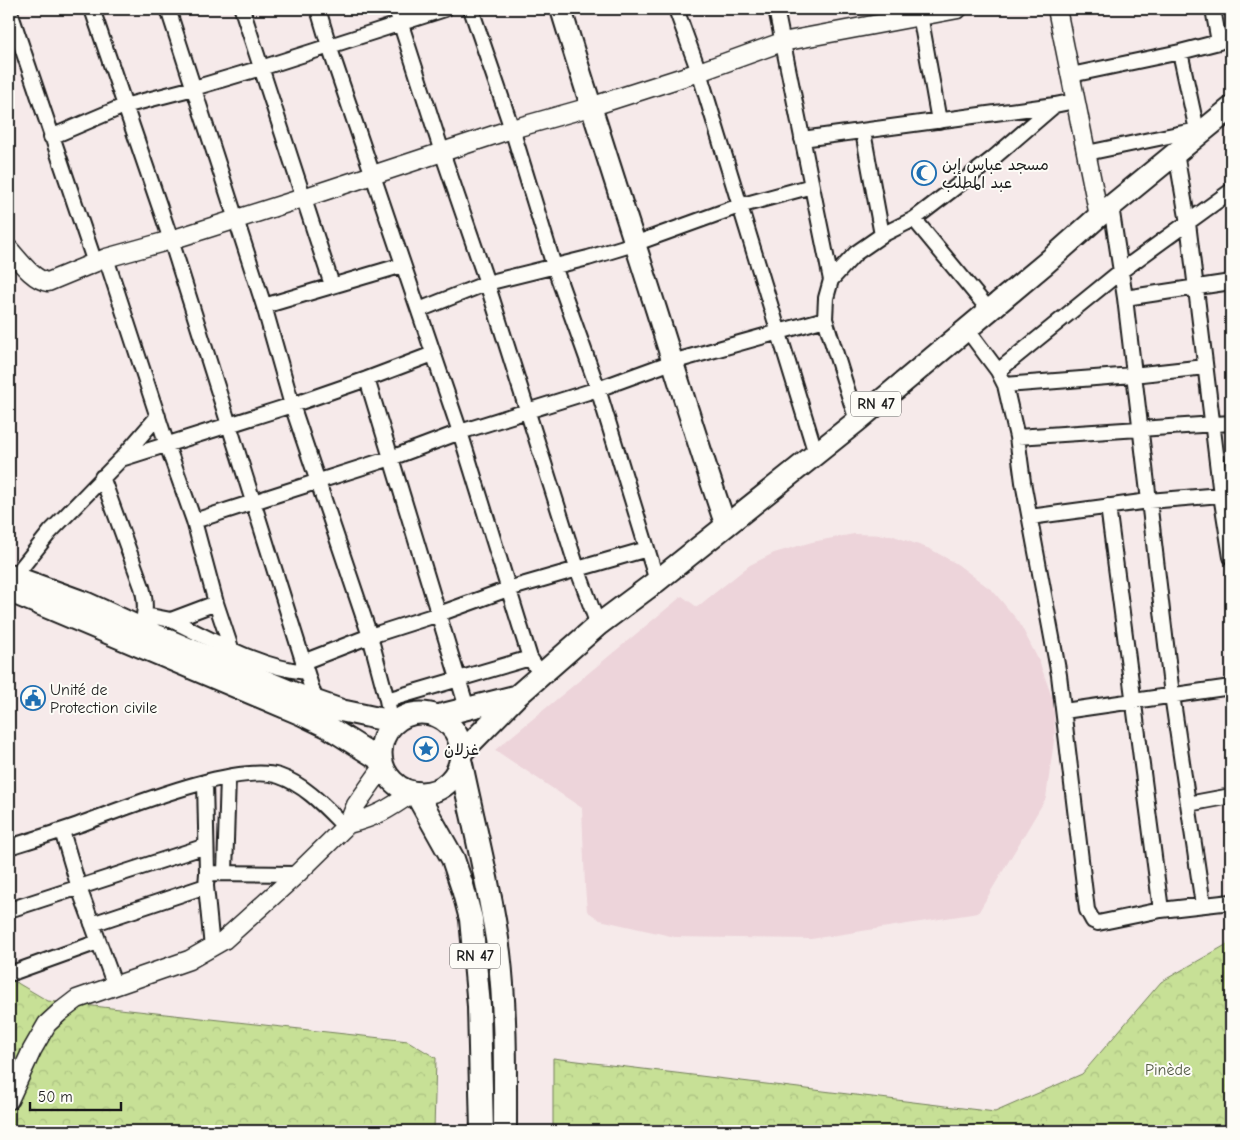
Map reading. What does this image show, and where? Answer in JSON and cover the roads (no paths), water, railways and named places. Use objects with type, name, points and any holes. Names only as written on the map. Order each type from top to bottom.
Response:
[{"type":"highway","name":"RN 47","points":[[461,758],[499,953],[505,1131]]},
{"type":"highway","name":"RN 47","points":[[414,793],[453,859],[471,919],[480,1006],[482,1131]]},
{"type":"main road","points":[[561,9],[590,107],[699,449],[726,526]]},
{"type":"main road","name":"RN 47","points":[[461,758],[517,696],[598,625],[657,582],[857,421],[1071,242],[1198,132],[1231,108]]},
{"type":"main road","points":[[10,582],[143,621],[231,657],[316,702],[343,711],[393,721],[415,713],[437,716],[455,730],[460,740],[461,758],[456,774],[444,786],[428,793],[414,793],[403,789],[394,783],[382,764],[328,727],[10,582]]},
{"type":"main road","name":"RN 47","points":[[437,716],[517,696]]},
{"type":"main road","points":[[382,764],[381,751],[383,740],[393,721]]},
{"type":"street","points":[[9,9],[51,137],[158,416],[194,521],[231,657]]},
{"type":"street","points":[[92,9],[170,240],[316,702]]},
{"type":"street","points":[[168,9],[264,306],[292,405],[370,636],[393,721]]},
{"type":"street","points":[[242,9],[332,285]]},
{"type":"street","points":[[318,9],[460,432],[530,658],[542,676]]},
{"type":"street","points":[[396,9],[487,283],[526,412],[598,625]]},
{"type":"street","points":[[51,137],[124,106],[261,68],[445,9]]},
{"type":"street","points":[[471,9],[512,129],[554,266],[598,389],[657,582]]},
{"type":"street","points":[[676,9],[699,72],[816,454]]},
{"type":"street","points":[[776,9],[831,280],[826,298],[825,319],[857,421]]},
{"type":"street","points":[[9,249],[42,281],[54,280],[100,261],[303,198],[512,129],[590,107],[699,72],[782,42],[919,12],[958,9]]},
{"type":"street","points":[[1057,9],[1087,153],[1121,271],[1172,695],[1203,905]]},
{"type":"street","points":[[1070,75],[1180,52],[1225,38],[1213,9]]},
{"type":"street","points":[[919,12],[939,121]]},
{"type":"street","points":[[1087,153],[1198,132],[1180,52]]},
{"type":"street","points":[[802,139],[1075,101]]},
{"type":"street","points":[[831,280],[856,253],[882,235],[914,219],[992,160],[1056,105]]},
{"type":"street","points":[[863,132],[882,235]]},
{"type":"street","points":[[1176,153],[1188,222],[1221,495],[1228,514],[1231,557]]},
{"type":"street","points":[[419,310],[487,283],[588,258],[634,244],[739,206],[812,186]]},
{"type":"street","points":[[998,371],[1121,271],[1231,192]]},
{"type":"street","points":[[914,219],[989,310]]},
{"type":"street","points":[[264,306],[403,265]]},
{"type":"street","points":[[1125,298],[1231,282]]},
{"type":"street","points":[[194,521],[391,458],[460,432],[598,389],[672,362],[825,319]]},
{"type":"street","points":[[966,328],[998,371],[1005,385],[1017,437],[1059,675],[1086,904],[1090,917],[1098,923],[1161,910],[1231,902]]},
{"type":"street","points":[[121,459],[292,405],[433,354]]},
{"type":"street","points":[[1005,385],[1206,367]]},
{"type":"street","points":[[367,379],[467,708]]},
{"type":"street","points":[[10,582],[50,532],[121,459],[158,416]]},
{"type":"street","points":[[1017,437],[1231,423]]},
{"type":"street","points":[[102,478],[142,588],[146,602],[143,621],[171,620],[216,604]]},
{"type":"street","points":[[1030,517],[1149,501],[1221,495]]},
{"type":"street","points":[[1108,506],[1161,910]]},
{"type":"street","points":[[171,620],[231,657],[273,665],[292,671],[305,667],[370,636],[508,589],[647,549]]},
{"type":"street","points":[[387,700],[530,658]]},
{"type":"street","points":[[1064,712],[1231,688]]},
{"type":"street","points":[[9,1100],[32,1050],[47,1024],[77,999],[189,960],[212,948],[238,929],[347,825],[356,805],[382,764]]},
{"type":"street","points":[[9,847],[205,782],[257,773],[280,776],[295,784],[347,825]]},
{"type":"street","points":[[225,872],[228,777]]},
{"type":"street","points":[[205,782],[207,879],[212,948]]},
{"type":"street","points":[[347,825],[370,819],[414,793]]},
{"type":"street","points":[[1188,804],[1231,796]]},
{"type":"street","points":[[62,831],[79,888],[115,986]]},
{"type":"street","points":[[9,910],[206,846]]},
{"type":"street","points":[[92,924],[225,872],[297,874]]},
{"type":"street","points":[[9,974],[98,942]]},
{"type":"place","name":"مسجد عباس إبن عبد المطلب","points":[[924,173]]},
{"type":"place","name":"Unité de Protection civile","points":[[33,698]]},
{"type":"place","name":"غزلان","points":[[426,749]]},
{"type":"park label","name":"Pinède","points":[[1168,1069]]}]
